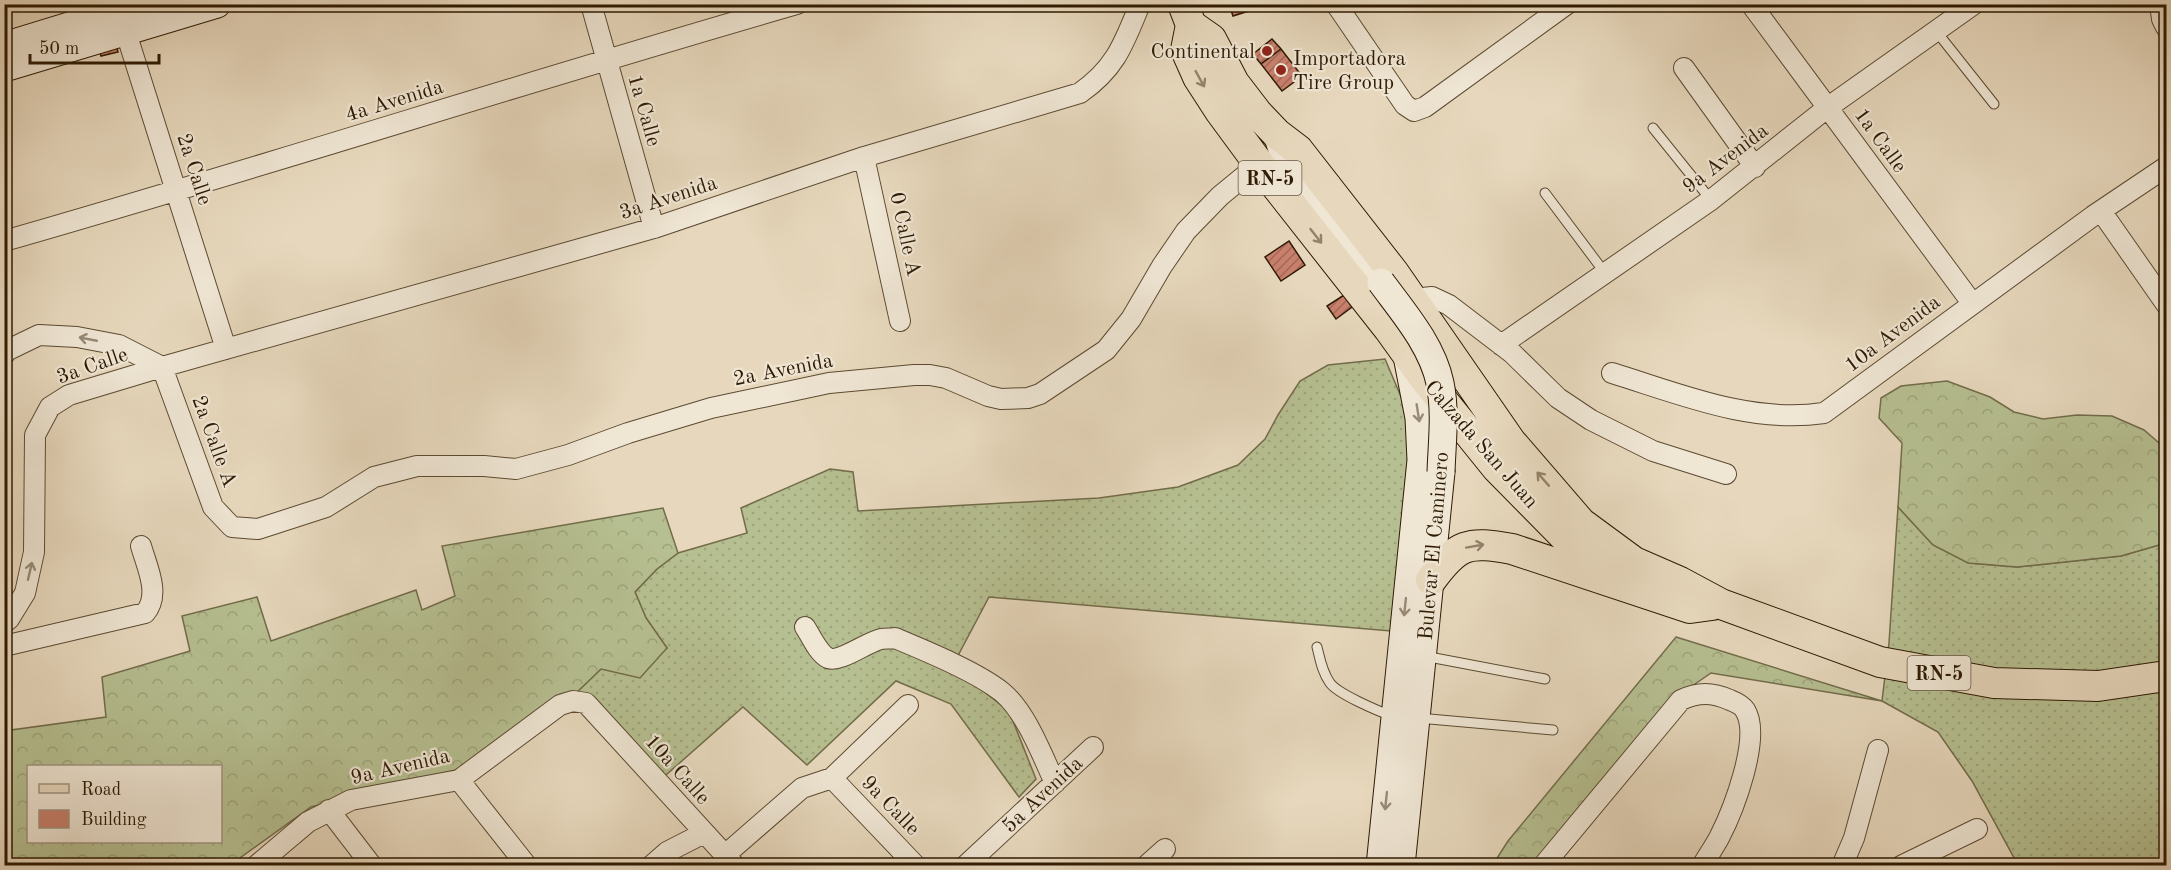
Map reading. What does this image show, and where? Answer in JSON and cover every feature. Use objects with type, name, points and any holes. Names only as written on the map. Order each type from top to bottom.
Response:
[{"type":"main road","points":[[4,46],[126,13],[217,4]]},
{"type":"main road","points":[[4,68],[126,13]]},
{"type":"main road","name":"Calzada San Juan","points":[[1187,15],[1211,39],[1234,83],[1257,113],[1277,134],[1298,150],[1417,305],[1511,442],[1581,523],[1634,562],[1680,582],[1720,604]]},
{"type":"main road","name":"Calzada San Juan","points":[[1187,15],[1186,50],[1198,77],[1220,111],[1407,356],[1497,468],[1567,539],[1611,569],[1674,596],[1720,604]]},
{"type":"main road","name":"Bulevar El Caminero","points":[[1277,134],[1286,159],[1310,193],[1382,282],[1418,332],[1440,381],[1443,409],[1441,472],[1423,656],[1405,717],[1380,866]]},
{"type":"main road","points":[[1384,324],[1417,305]]},
{"type":"main road","name":"Bulevar El Caminero","points":[[1401,866],[1405,717],[1421,460],[1419,418],[1407,356]]},
{"type":"main road","points":[[1431,580],[1447,558],[1472,545],[1486,544],[1512,549],[1690,608],[1720,604]]},
{"type":"main road","name":"RN-5","points":[[1720,604],[1880,662],[1994,683],[2098,686],[2166,676]]},
{"type":"street","name":"1a Calle","points":[[591,4],[654,228]]},
{"type":"street","name":"4a Avenida","points":[[4,241],[178,191],[606,59],[797,4]]},
{"type":"street","name":"3a Avenida","points":[[162,367],[654,228],[864,157],[1080,93],[1093,84],[1116,60],[1127,39],[1140,4]]},
{"type":"street","points":[[1336,4],[1405,105],[1414,111],[1425,106],[1567,4]]},
{"type":"street","name":"1a Calle","points":[[1751,4],[1972,303]]},
{"type":"street","name":"9a Avenida","points":[[1502,345],[1711,200],[1827,108],[1974,4]]},
{"type":"street","points":[[2160,4],[2162,19],[2166,27]]},
{"type":"street","name":"2a Calle","points":[[126,13],[226,349]]},
{"type":"street","points":[[1684,68],[1755,166]]},
{"type":"street","name":"0 Calle A","points":[[864,157],[900,321]]},
{"type":"street","name":"2a Avenida","points":[[232,527],[258,529],[326,507],[374,477],[417,466],[484,466],[516,469],[568,455],[628,433],[711,408],[828,383],[930,375],[946,378],[988,396],[1001,399],[1014,400],[1040,394],[1106,350],[1131,319],[1162,266],[1186,231],[1220,196],[1259,164]]},
{"type":"street","name":"10a Avenida","points":[[1612,373],[1739,410],[1772,416],[1801,417],[1824,413],[1972,303],[2166,167]]},
{"type":"street","points":[[2102,211],[2166,304]]},
{"type":"street","points":[[1417,305],[1432,297],[1442,301],[1502,345],[1558,398],[1591,420],[1653,451],[1726,474]]},
{"type":"street","points":[[4,355],[6,351],[39,334],[77,337],[119,345],[162,367]]},
{"type":"street","name":"2a Calle A","points":[[162,367],[213,507],[232,527]]},
{"type":"street","name":"3a Calle","points":[[4,623],[9,619],[25,593],[34,552],[35,435],[50,407],[69,395],[162,367]]},
{"type":"street","points":[[4,646],[137,617],[145,613],[153,600],[153,592],[141,546]]},
{"type":"street","points":[[805,627],[827,658],[839,658],[881,639],[896,638],[982,679],[1003,693],[1016,709],[1055,783]]},
{"type":"street","points":[[1543,866],[1681,700],[1694,694],[1707,693],[1720,696],[1744,708],[1749,720],[1750,738],[1745,766],[1733,805],[1719,838],[1702,866]]},
{"type":"street","name":"9a Avenida","points":[[256,866],[308,822],[329,810],[351,800],[459,780],[560,705],[573,701],[586,703]]},
{"type":"street","name":"10a Calle","points":[[586,703],[730,860]]},
{"type":"street","points":[[730,860],[802,788],[832,778],[908,705]]},
{"type":"street","name":"5a Avenida","points":[[966,866],[1093,747]]},
{"type":"street","points":[[1842,866],[1854,838],[1878,750]]},
{"type":"street","name":"9a Calle","points":[[832,778],[916,866]]},
{"type":"street","points":[[459,780],[527,866]]},
{"type":"street","points":[[329,810],[372,866]]},
{"type":"street","points":[[1900,866],[1977,829]]},
{"type":"street","points":[[651,866],[667,852],[704,833]]},
{"type":"street","points":[[1146,866],[1165,849]]},
{"type":"lane","points":[[1936,31],[1994,104]]},
{"type":"lane","points":[[1653,128],[1711,200]]},
{"type":"lane","points":[[1545,193],[1605,273]]},
{"type":"lane","points":[[1317,647],[1325,674],[1331,685],[1373,709],[1405,717],[1553,730]]},
{"type":"lane","points":[[1423,656],[1545,679]]},
{"type":"green space","points":[[1385,359],[1402,399],[1410,442],[1391,631],[989,597],[952,667],[1009,711],[1036,779],[1019,797],[951,704],[896,681],[807,765],[743,707],[658,782],[574,695],[601,669],[667,648],[646,618],[635,592],[657,569],[678,553],[747,533],[741,508],[830,469],[853,472],[858,511],[1099,498],[1178,487],[1238,465],[1265,439],[1300,381],[1328,365]]},
{"type":"green space","points":[[1947,381],[1990,397],[2014,412],[2043,419],[2077,415],[2112,416],[2144,430],[2166,449],[2166,543],[2121,556],[2017,567],[1968,563],[1933,545],[1898,507],[1902,443],[1879,418],[1881,398],[1901,386]]},
{"type":"green space","points":[[1898,507],[1933,545],[1969,563],[2017,567],[2121,556],[2166,543],[2166,865],[2018,865],[1972,781],[1938,732],[1882,701],[1889,643]]},
{"type":"green space","points":[[663,508],[678,553],[657,569],[635,592],[646,618],[667,648],[640,678],[601,669],[574,695],[456,770],[311,807],[230,865],[5,865],[4,731],[106,717],[102,677],[190,651],[182,616],[257,597],[271,641],[416,590],[422,610],[455,596],[442,546]]},
{"type":"green space","points":[[1676,637],[1882,701],[1711,673],[1682,693],[1547,865],[1492,866],[1508,841]]},
{"type":"building","points":[[1229,4],[1250,4],[1252,10],[1233,16]]},
{"type":"building","name":"Continental","points":[[1272,39],[1281,49],[1261,64],[1253,54]]},
{"type":"building","points":[[115,41],[118,52],[101,56],[98,45]]},
{"type":"building","name":"Importadora Tire Group","points":[[1281,49],[1302,76],[1282,91],[1261,64]]},
{"type":"building","points":[[1289,241],[1305,265],[1281,281],[1265,257]]},
{"type":"building","points":[[1344,295],[1352,307],[1336,319],[1327,306]]},
{"type":"place","name":"Continental","points":[[1267,51]]},
{"type":"place","name":"Importadora Tire Group","points":[[1281,70]]}]
